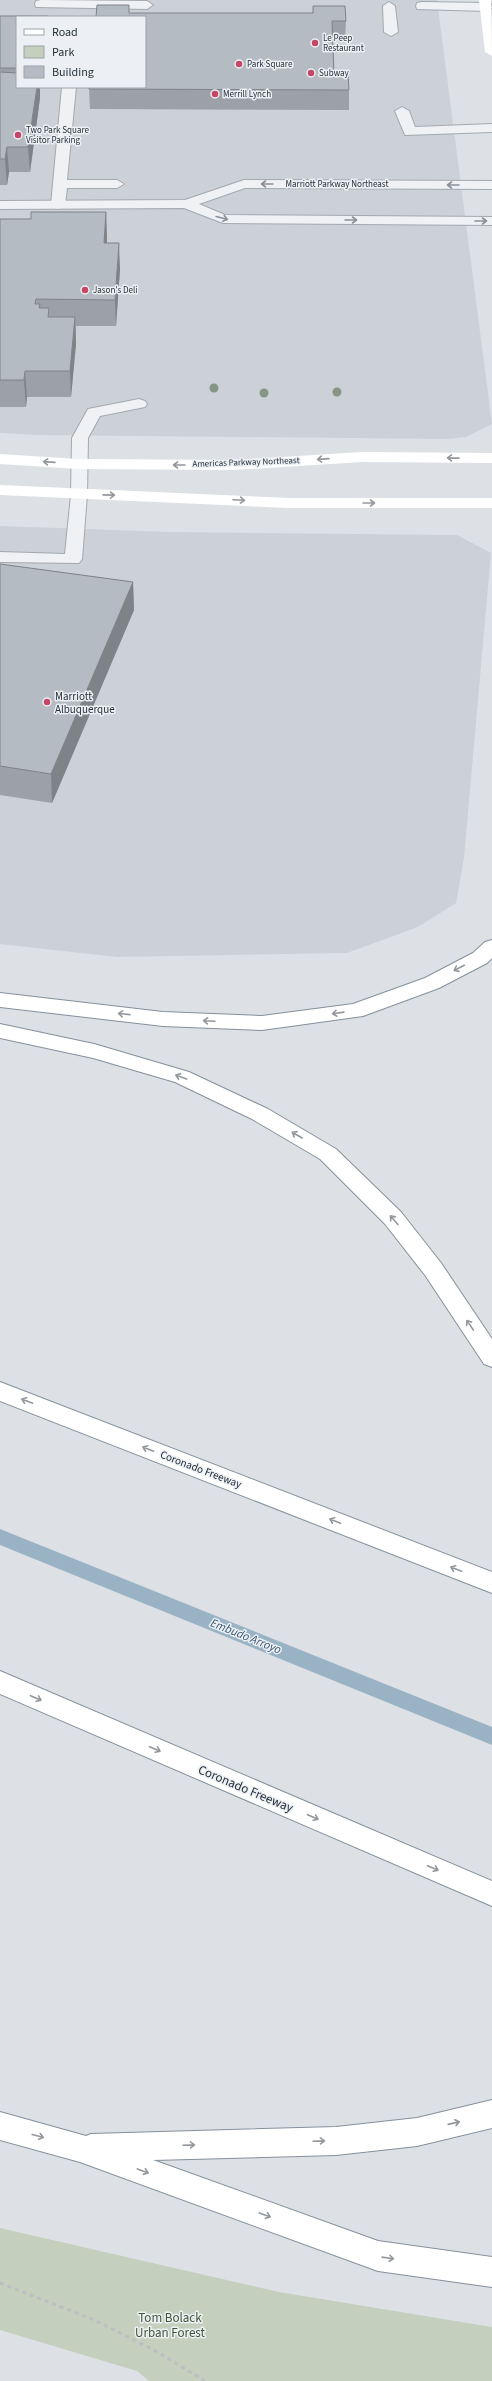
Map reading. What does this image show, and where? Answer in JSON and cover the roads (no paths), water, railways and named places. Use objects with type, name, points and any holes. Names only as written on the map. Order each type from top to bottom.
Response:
[{"type":"main road","points":[[485,3],[492,52]]},
{"type":"main road","name":"Americas Parkway Northeast","points":[[0,459],[78,464],[233,465],[362,457],[492,458]]},
{"type":"main road","points":[[0,490],[79,495],[289,503],[492,503]]},
{"type":"main road","points":[[0,1000],[163,1019],[262,1024],[356,1011],[432,983],[480,958],[492,947]]},
{"type":"main road","points":[[0,1031],[94,1051],[182,1077],[260,1114],[328,1154],[393,1218],[433,1269],[492,1358]]},
{"type":"main road","name":"Coronado Freeway","points":[[0,1390],[490,1582]]},
{"type":"main road","name":"Coronado Freeway","points":[[0,1682],[492,1894]]},
{"type":"main road","points":[[80,2148],[336,2141],[416,2132],[492,2114]]},
{"type":"main road","points":[[0,2126],[80,2148],[378,2256],[492,2272]]},
{"type":"street","points":[[76,16],[76,14],[40,9],[122,2],[147,5]]},
{"type":"street","points":[[422,6],[485,3]]},
{"type":"street","points":[[388,6],[391,32]]},
{"type":"street","points":[[58,205],[69,88]]},
{"type":"street","points":[[402,111],[410,132],[492,128]]},
{"type":"street","points":[[60,184],[117,184]]},
{"type":"street","name":"Marriott Parkway Northeast","points":[[0,205],[186,204],[244,184],[492,185]]},
{"type":"street","name":"Marriott Parkway Northeast","points":[[186,204],[223,219],[492,221]]},
{"type":"street","points":[[0,557],[72,559],[79,495],[78,464],[80,438],[94,412],[139,404]]},
{"type":"waterway","name":"Embudo Arroyo","points":[[0,1537],[492,1736]]},
{"type":"place","name":"Le Peep Restaurant","points":[[315,43]]},
{"type":"place","name":"Park Square","points":[[239,64]]},
{"type":"place","name":"Subway","points":[[311,73]]},
{"type":"place","name":"Merrill Lynch","points":[[215,94]]},
{"type":"place","name":"Two Park Square Visitor Parking","points":[[18,135]]},
{"type":"place","name":"Jason's Deli","points":[[85,290]]},
{"type":"place","name":"Marriott Albuquerque","points":[[47,702]]},
{"type":"park label","name":"Tom Bolack Urban Forest","points":[[170,2324]]}]
